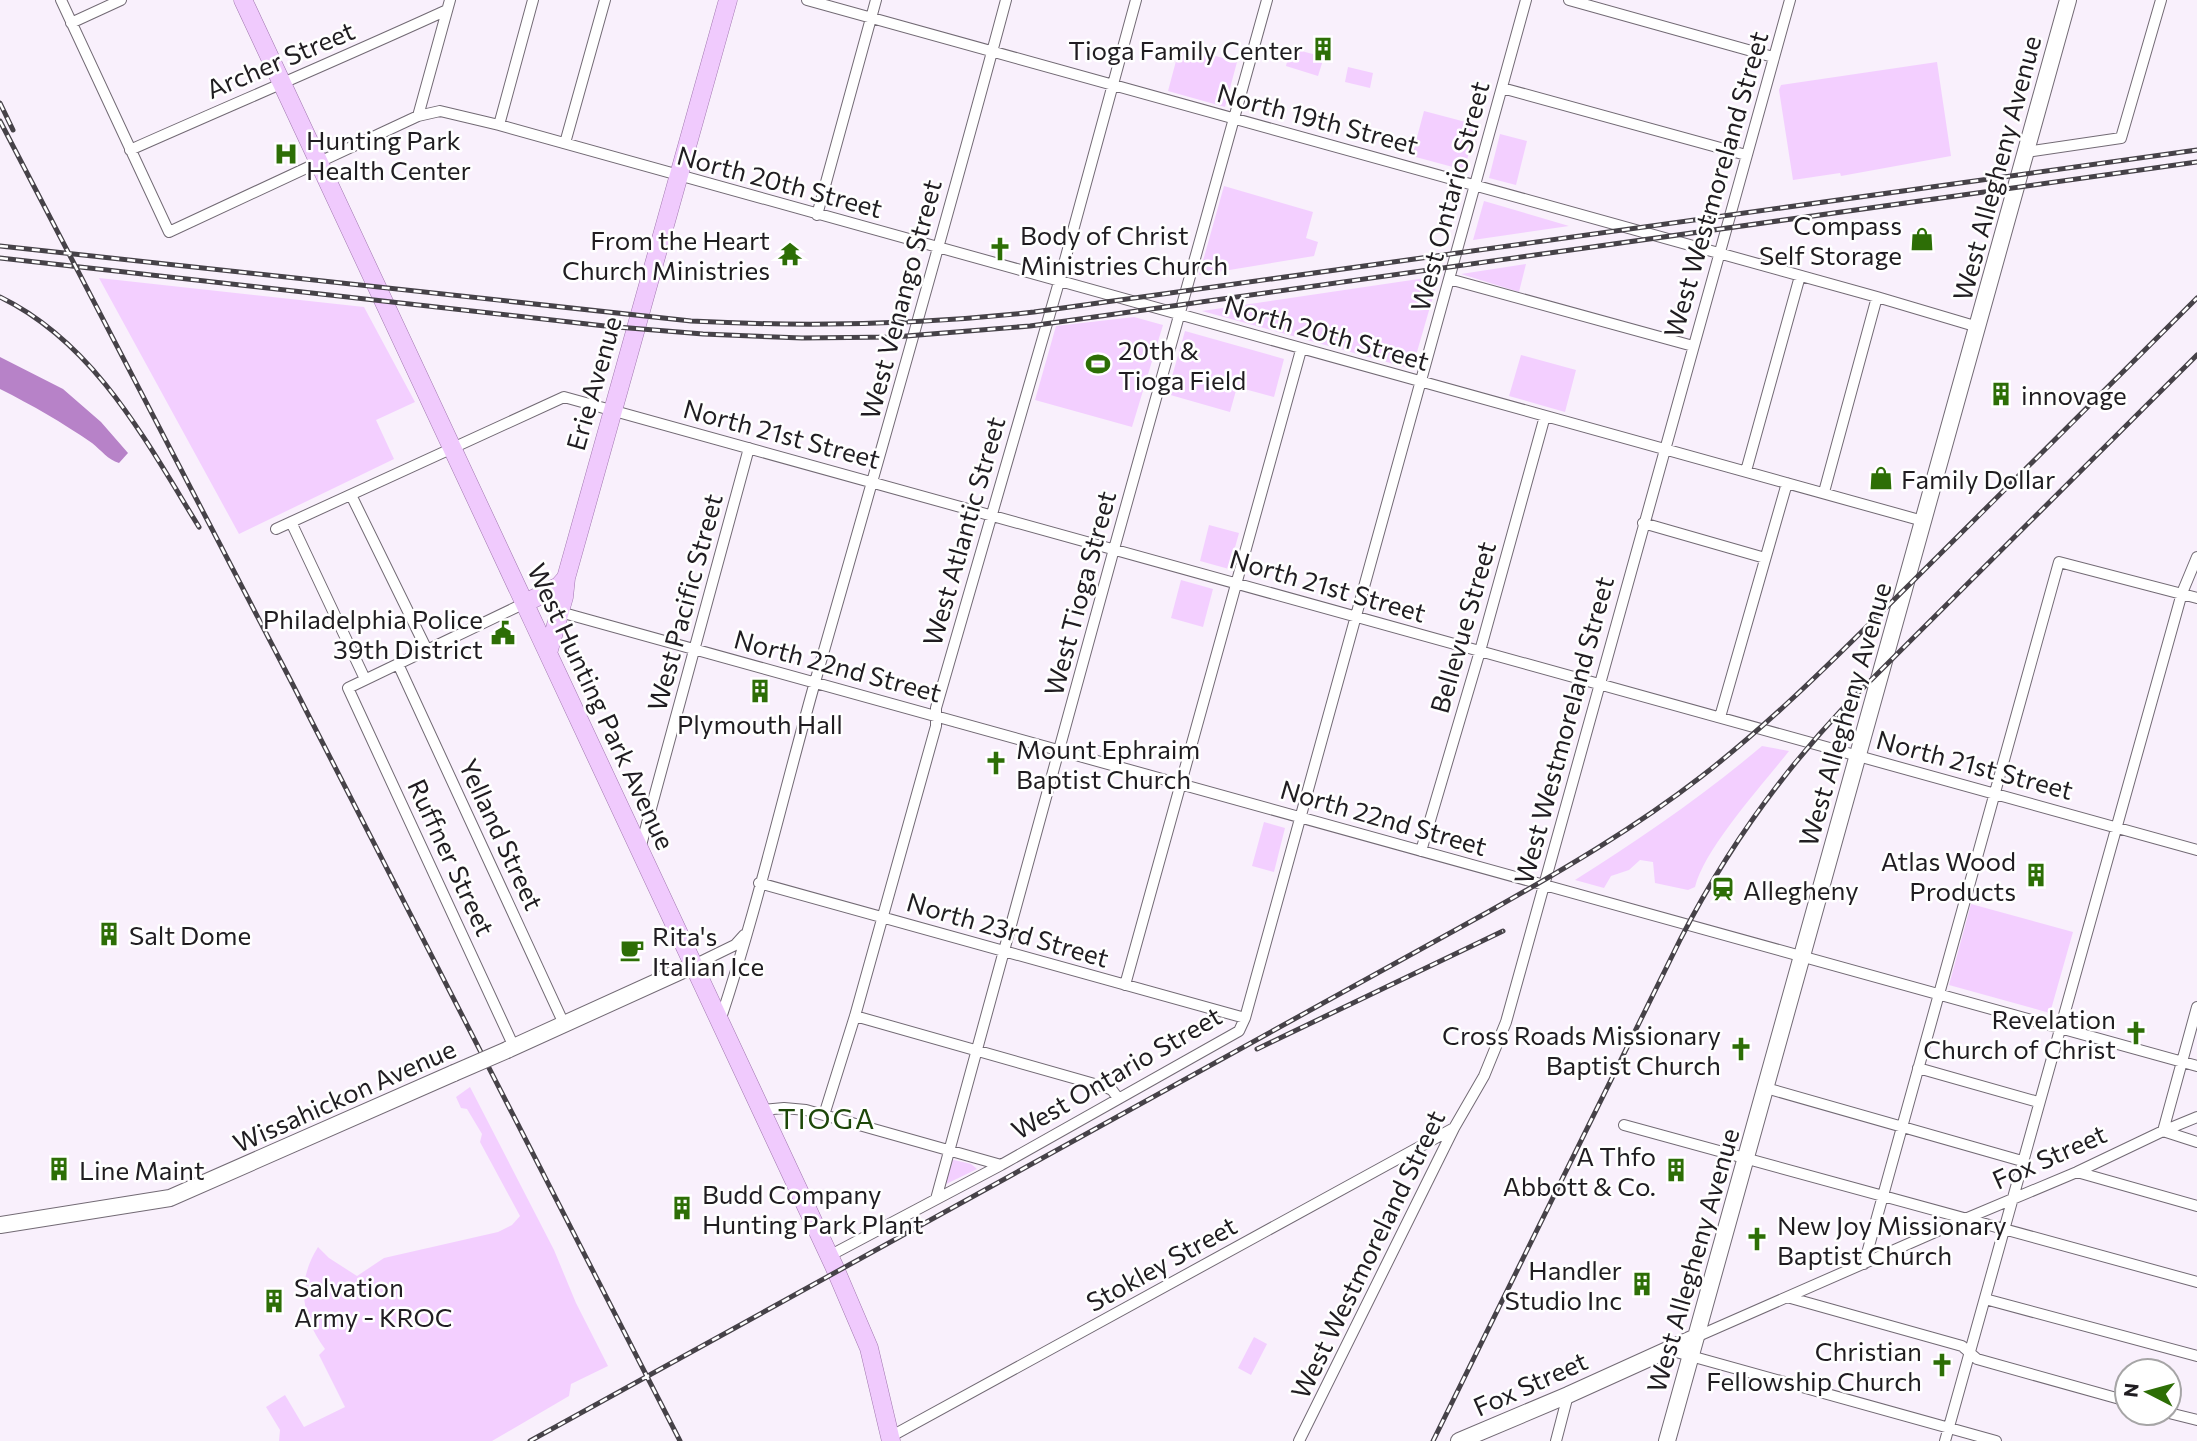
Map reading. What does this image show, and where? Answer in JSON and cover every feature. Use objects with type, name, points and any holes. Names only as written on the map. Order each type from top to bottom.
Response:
[{"type":"main road","name":"West Hunting Park Avenue","points":[[243,0],[829,1256],[869,1348],[890,1439]]},
{"type":"main road","name":"Erie Avenue","points":[[548,653],[566,578],[728,0]]},
{"type":"main road","name":"West Allegheny Avenue","points":[[1667,1441],[2068,0]]},
{"type":"main road","points":[[525,603],[559,586],[566,578]]},
{"type":"main road","name":"Wissahickon Avenue","points":[[0,1225],[170,1198],[694,965]]},
{"type":"main road","name":"Fox Street","points":[[1459,1441],[1696,1336]]},
{"type":"street","points":[[61,0],[130,150]]},
{"type":"street","points":[[71,23],[121,0]]},
{"type":"street","points":[[499,125],[533,0]]},
{"type":"street","points":[[565,143],[605,0]]},
{"type":"street","name":"North 19th Street","points":[[807,0],[1978,327]]},
{"type":"street","points":[[817,215],[876,0]]},
{"type":"street","name":"West Venango Street","points":[[720,1021],[740,960],[759,883],[1006,0]]},
{"type":"street","name":"West Atlantic Street","points":[[824,1115],[855,1016],[936,726],[936,716],[991,514],[1059,282],[1136,0]]},
{"type":"street","name":"West Tioga Street","points":[[936,1199],[1267,0]]},
{"type":"street","name":"West Ontario Street","points":[[829,1256],[1001,1165],[1239,1031],[1245,1018],[1301,817],[1526,0]]},
{"type":"street","points":[[1569,0],[1773,57]]},
{"type":"street","name":"West Westmoreland Street","points":[[1300,1441],[1454,1128],[1484,1076],[1506,1022],[1790,0]]},
{"type":"street","points":[[2026,152],[2121,138],[2161,0]]},
{"type":"street","points":[[418,116],[448,5]]},
{"type":"street","name":"Archer Street","points":[[130,150],[298,78],[448,5]]},
{"type":"street","points":[[1503,88],[1746,155]]},
{"type":"street","name":"North 20th Street","points":[[130,150],[169,232],[418,116],[440,111],[565,143],[1923,521]]},
{"type":"street","points":[[1746,471],[1800,276]]},
{"type":"street","points":[[1449,279],[1693,346]]},
{"type":"street","points":[[1824,492],[1877,297]]},
{"type":"street","points":[[1125,985],[1301,349]]},
{"type":"street","name":"North 21st Street","points":[[276,529],[564,397],[2197,850]]},
{"type":"street","name":"Bellevue Street","points":[[1421,851],[1545,416]]},
{"type":"street","name":"West Pacific Street","points":[[640,849],[749,448]]},
{"type":"street","points":[[1720,717],[1787,483]]},
{"type":"street","points":[[351,495],[427,650]]},
{"type":"street","points":[[291,522],[365,679],[525,603]]},
{"type":"street","points":[[1643,523],[1765,558]]},
{"type":"street","points":[[1945,1441],[2115,826],[2182,593],[2197,557]]},
{"type":"street","points":[[1864,1264],[2059,562],[2197,598]]},
{"type":"street","name":"North 22nd Street","points":[[559,612],[2197,1066]]},
{"type":"street","name":"Yelland Street","points":[[398,664],[565,1024]]},
{"type":"street","name":"Ruffner Street","points":[[365,679],[348,688],[511,1048]]},
{"type":"street","name":"North 23rd Street","points":[[759,883],[1245,1018]]},
{"type":"street","points":[[694,965],[735,945],[746,932]]},
{"type":"street","points":[[2197,1007],[2163,1131],[2197,1142]]},
{"type":"street","points":[[855,1016],[1105,1087],[1112,1090],[1118,1098]]},
{"type":"street","points":[[1918,1068],[2038,1102]]},
{"type":"street","points":[[1766,1088],[2022,1161]]},
{"type":"street","points":[[761,1110],[799,1109],[1001,1165]]},
{"type":"street","name":"Fox Street","points":[[1696,1336],[2077,1172],[2197,1117]]},
{"type":"street","points":[[1624,1125],[2197,1282]]},
{"type":"street","name":"Stokley Street","points":[[890,1439],[1454,1128]]},
{"type":"street","points":[[2077,1172],[2197,1206]]},
{"type":"street","points":[[1787,1297],[1962,1346],[1977,1359],[2113,1397]]},
{"type":"street","points":[[1986,1299],[2197,1356]]},
{"type":"street","points":[[1668,1349],[1996,1441]]},
{"type":"street","points":[[1556,1441],[1568,1395]]},
{"type":"shaded area","points":[[1180,46],[1237,62],[1225,107],[1168,91]]},
{"type":"shaded area","points":[[1290,48],[1324,57],[1318,76],[1286,66]]},
{"type":"shaded area","points":[[1937,62],[1951,156],[1841,176],[1840,173],[1793,180],[1779,90],[1781,85]]},
{"type":"shaded area","points":[[1348,67],[1373,73],[1370,88],[1345,82]]},
{"type":"shaded area","points":[[1424,111],[1477,125],[1464,170],[1412,156]]},
{"type":"shaded area","points":[[1500,134],[1527,141],[1516,185],[1489,178]]},
{"type":"shaded area","points":[[1224,186],[1313,212],[1306,238],[1318,242],[1314,256],[1199,275]]},
{"type":"shaded area","points":[[1484,201],[1569,226],[1473,240]]},
{"type":"shaded area","points":[[1526,264],[1519,292],[1461,274]]},
{"type":"shaded area","points":[[1439,276],[1412,369],[1202,311]]},
{"type":"shaded area","points":[[99,278],[364,307],[415,402],[376,420],[394,459],[239,534]]},
{"type":"shaded area","name":"20th & Tioga Field","points":[[1134,317],[1163,325],[1132,427],[1035,400],[1056,326]]},
{"type":"shaded area","points":[[1185,331],[1284,359],[1274,397],[1237,387],[1230,412],[1167,394]]},
{"type":"shaded area","points":[[1521,355],[1576,370],[1565,412],[1509,396]]},
{"type":"shaded area","points":[[0,357],[63,389],[101,422],[128,453],[119,463],[115,462],[70,428],[0,389]]},
{"type":"shaded area","points":[[1209,525],[1239,533],[1229,569],[1200,561]]},
{"type":"shaded area","points":[[1181,580],[1213,589],[1203,627],[1171,618]]},
{"type":"shaded area","points":[[1762,746],[1789,751],[1722,836],[1710,854],[1695,887],[1688,890],[1655,883],[1653,862],[1640,860],[1629,870],[1611,876],[1604,888],[1575,880],[1671,816]]},
{"type":"shaded area","points":[[1264,822],[1285,828],[1274,872],[1252,866]]},
{"type":"shaded area","points":[[1971,904],[2073,932],[2050,1013],[1949,985]]},
{"type":"shaded area","points":[[470,1087],[554,1250],[576,1303],[608,1366],[571,1384],[569,1396],[492,1441],[279,1441],[280,1430],[266,1407],[285,1395],[304,1427],[345,1407],[319,1355],[325,1349],[306,1311],[306,1273],[318,1247],[329,1258],[357,1276],[384,1258],[498,1232],[512,1225],[520,1216],[480,1142],[482,1134],[467,1109],[461,1108],[456,1097]]},
{"type":"shaded area","points":[[950,1159],[971,1164],[977,1169],[942,1186]]},
{"type":"shaded area","points":[[1254,1337],[1267,1344],[1251,1375],[1238,1368]]},
{"type":"railway","points":[[0,103],[13,130]]},
{"type":"railway","points":[[0,121],[293,685],[680,1441]]},
{"type":"railway","points":[[0,246],[691,321],[777,324],[905,322],[1034,312],[2197,150]]},
{"type":"railway","points":[[0,258],[605,326],[802,338],[894,337],[1030,326],[2197,162]]},
{"type":"railway","points":[[0,297],[34,317],[64,340],[91,367],[138,429],[199,527]]},
{"type":"railway","points":[[530,1441],[1488,912],[1570,865],[1651,813],[1730,754],[1810,682],[2197,298]]},
{"type":"railway","points":[[1433,1441],[1680,940],[1715,876],[1754,816],[1846,705],[2197,355]]},
{"type":"railway","points":[[1257,1049],[1503,931]]},
{"type":"place","name":"Tioga Family Center","points":[[1323,49]]},
{"type":"place","name":"Hunting Park Health Center","points":[[286,154]]},
{"type":"place","name":"Compass Self Storage","points":[[1922,239]]},
{"type":"place","name":"Body of Christ Ministries Church","points":[[1000,249]]},
{"type":"place","name":"From the Heart Church Ministries","points":[[790,254]]},
{"type":"place","name":"20th & Tioga Field","points":[[1098,364]]},
{"type":"place","name":"innovage","points":[[2001,394]]},
{"type":"place","name":"Family Dollar","points":[[1881,478]]},
{"type":"place","name":"Philadelphia Police 39th District","points":[[503,633]]},
{"type":"place","name":"Plymouth Hall","points":[[760,691]]},
{"type":"place","name":"Mount Ephraim Baptist Church","points":[[996,763]]},
{"type":"place","name":"Atlas Wood Products","points":[[2036,875]]},
{"type":"place","name":"Allegheny","points":[[1723,889]]},
{"type":"place","name":"Salt Dome","points":[[109,934]]},
{"type":"place","name":"Rita's Italian Ice","points":[[632,950]]},
{"type":"place","name":"Revelation Church of Christ","points":[[2136,1033]]},
{"type":"place","name":"Cross Roads Missionary Baptist Church","points":[[1741,1049]]},
{"type":"place","name":"Line Maint","points":[[59,1169]]},
{"type":"place","name":"A Thfo Abbott & Co.","points":[[1676,1170]]},
{"type":"place","name":"Budd Company Hunting Park Plant","points":[[682,1208]]},
{"type":"place","name":"New Joy Missionary Baptist Church","points":[[1757,1239]]},
{"type":"place","name":"Handler Studio Inc","points":[[1642,1284]]},
{"type":"place","name":"Salvation Army - KROC","points":[[274,1301]]},
{"type":"place","name":"Christian Fellowship Church","points":[[1942,1365]]},
{"type":"district","name":"TIOGA","points":[[827,1118]]}]
